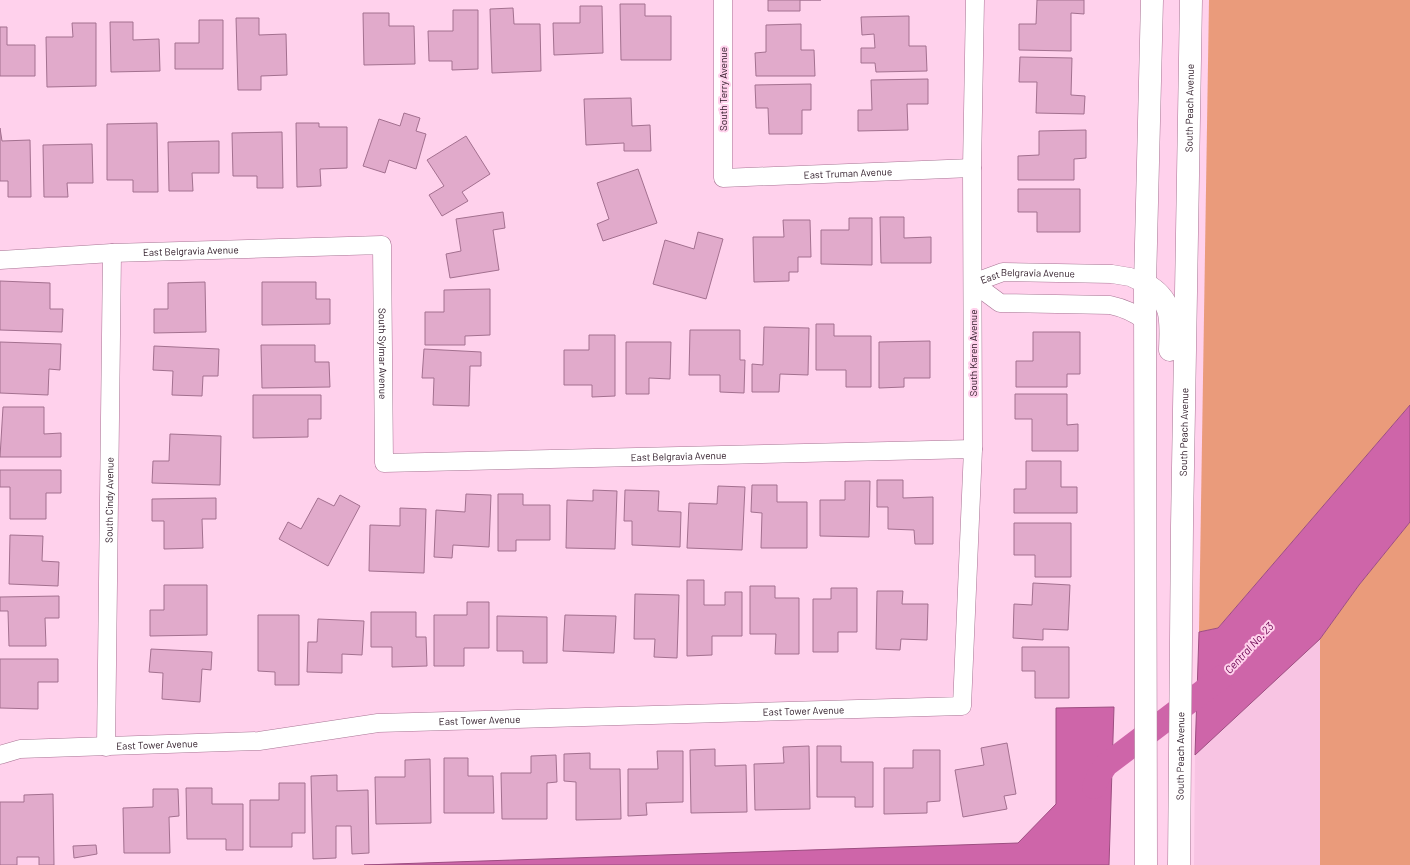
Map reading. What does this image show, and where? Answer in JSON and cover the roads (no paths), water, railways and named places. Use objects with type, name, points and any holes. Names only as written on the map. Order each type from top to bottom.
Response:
[{"type":"street","name":"South Terry Avenue","points":[[723,0],[723,178]]},
{"type":"street","name":"South Karen Avenue","points":[[962,706],[973,449],[972,168],[975,0]]},
{"type":"street","points":[[1146,865],[1145,284],[1152,0]]},
{"type":"street","name":"South Peach Avenue","points":[[1179,865],[1182,526],[1191,0]]},
{"type":"street","name":"East Truman Avenue","points":[[723,178],[972,168]]},
{"type":"street","name":"East Belgravia Avenue","points":[[0,260],[112,253],[382,244]]},
{"type":"street","name":"South Sylmar Avenue","points":[[382,244],[384,463]]},
{"type":"street","name":"South Cindy Avenue","points":[[106,747],[112,253]]},
{"type":"street","name":"East Belgravia Avenue","points":[[973,283],[1002,272],[1112,274],[1130,277],[1145,284]]},
{"type":"street","name":"East Belgravia Avenue","points":[[973,283],[1000,303],[1110,305],[1123,308],[1145,321]]},
{"type":"street","points":[[1145,284],[1157,291],[1169,310],[1171,324],[1169,477],[1172,494],[1182,526]]},
{"type":"street","name":"East Belgravia Avenue","points":[[384,463],[973,449]]},
{"type":"street","name":"East Tower Avenue","points":[[0,755],[20,749],[259,741],[378,723],[962,706]]},
{"type":"water","points":[[1410,405],[1410,522],[1359,585],[1320,639],[1195,755],[1199,632],[1218,628]]},
{"type":"water","points":[[1114,707],[1109,865],[364,865],[1018,843],[1056,804],[1056,708]]},
{"type":"waterway","name":"Central No. 23","points":[[1094,787],[1099,775],[1106,765],[1222,677]]}]
